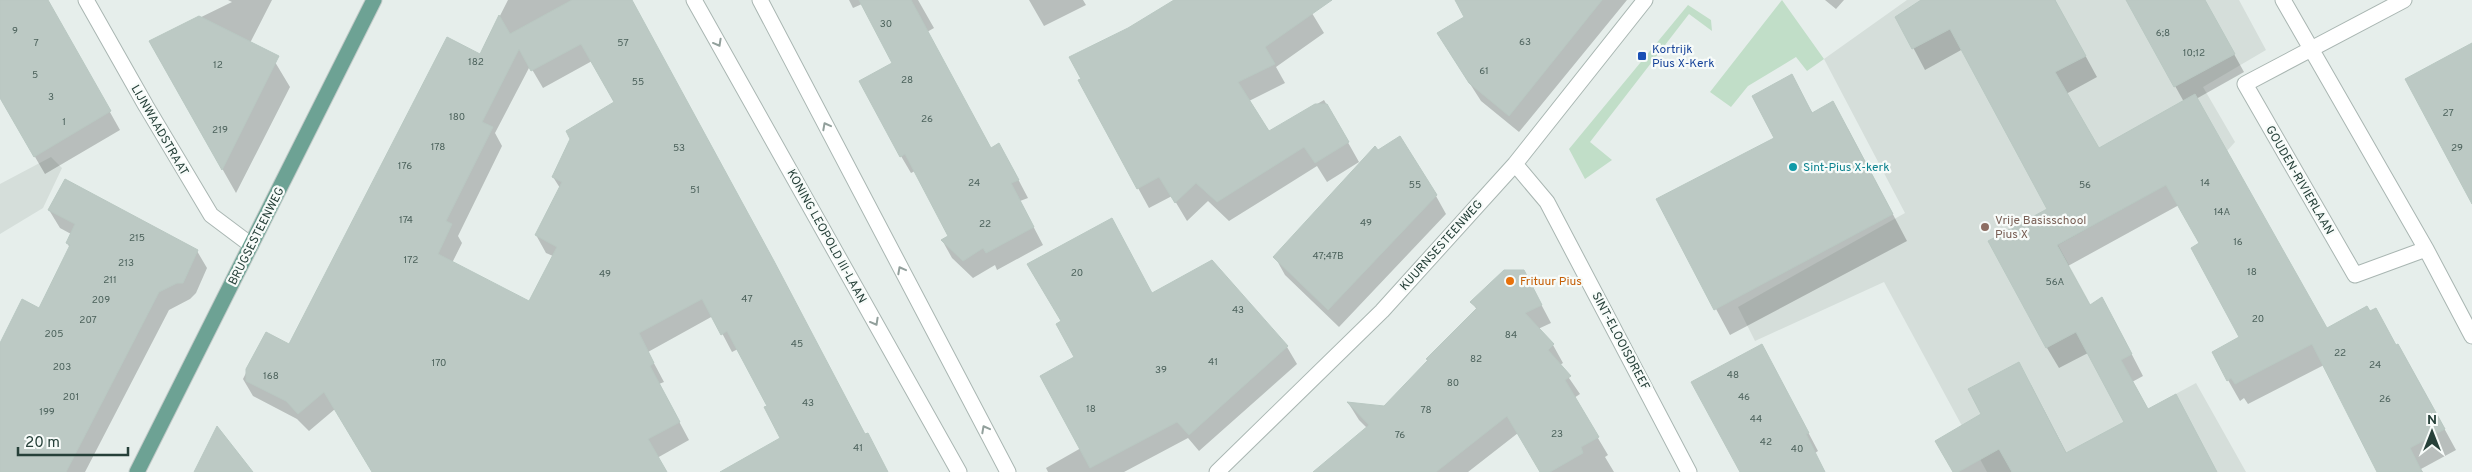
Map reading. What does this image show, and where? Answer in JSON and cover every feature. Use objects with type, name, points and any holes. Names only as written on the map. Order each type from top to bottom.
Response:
[{"type":"main road","name":"BRUGSESTEENWEG","points":[[137,472],[374,0]]},
{"type":"street","name":"LIJNWAADSTRAAT","points":[[86,0],[211,215],[251,245]]},
{"type":"street","name":"KONING LEOPOLD III-LAAN","points":[[694,0],[959,472]]},
{"type":"street","points":[[760,0],[1008,472]]},
{"type":"street","name":"KUURNSESTEENWEG","points":[[1217,472],[1382,311],[1515,164],[1645,0]]},
{"type":"street","points":[[2283,0],[2426,249],[2472,336]]},
{"type":"street","points":[[2310,50],[2404,0]]},
{"type":"street","name":"GOUDEN-RIVIERLAAN","points":[[2310,50],[2245,84],[2350,267],[2355,275],[2426,249]]},
{"type":"street","name":"SINT-ELOOISDREEF","points":[[1515,164],[1547,202],[1689,472]]},
{"type":"shaded area","name":"Vrije Basisschool Pius X","points":[[1907,0],[2239,0],[2266,50],[2203,87],[2235,142],[2227,151],[2058,245],[2148,409],[2196,383],[2246,472],[1987,472],[1884,282],[1755,341],[1738,307],[1905,213],[1824,59]]},
{"type":"shaded area","points":[[51,157],[62,168],[43,208],[0,234],[0,184]]},
{"type":"green space","points":[[1782,0],[1824,59],[1807,71],[1796,57],[1748,86],[1731,107],[1710,92]]},
{"type":"green space","points":[[1688,5],[1711,20],[1712,31],[1689,14],[1590,142],[1612,160],[1585,179],[1569,149]]},
{"type":"building","points":[[0,0],[48,0],[111,111],[34,157],[0,98]]},
{"type":"building","points":[[572,0],[632,0],[774,261],[865,434],[868,433],[888,472],[720,472],[780,438],[764,407],[767,406],[727,331],[721,335],[702,299],[639,333],[654,363],[650,366],[680,422],[648,439],[667,472],[372,472],[324,392],[298,414],[286,401],[246,381],[246,369],[266,332],[289,344],[447,37],[480,54],[499,15],[510,34]],"holes":[[[581,44],[614,102],[566,131],[570,139],[552,177],[562,182],[535,235],[557,247],[529,301],[438,254],[452,224],[446,221],[493,127],[482,122],[519,49],[531,71]]]},
{"type":"building","points":[[859,0],[911,0],[991,148],[999,143],[1019,180],[1011,183],[1034,227],[986,253],[983,248],[963,261],[941,240],[948,236],[905,154],[900,157],[859,81],[892,63]]},
{"type":"building","points":[[1174,0],[1332,0],[1265,47],[1275,64],[1238,82],[1269,131],[1315,104],[1327,104],[1349,142],[1315,163],[1304,147],[1217,202],[1196,183],[1175,203],[1159,177],[1137,189],[1078,80],[1081,79],[1069,57],[1128,28]]},
{"type":"building","points":[[1455,0],[1602,0],[1509,116],[1469,83],[1437,33],[1464,17]]},
{"type":"building","points":[[1921,0],[2055,0],[2086,56],[2055,72],[2099,148],[2195,94],[2327,328],[2367,306],[2370,311],[2376,308],[2396,345],[2398,344],[2445,429],[2410,448],[2422,472],[2377,472],[2312,344],[2235,384],[2231,378],[2227,381],[2212,352],[2239,337],[2191,248],[2199,243],[2166,185],[2057,245],[2090,305],[2102,297],[2132,354],[2121,360],[2148,409],[2176,394],[2217,472],[2012,472],[1999,449],[1958,472],[1953,472],[1935,441],[1981,414],[1968,389],[2019,362],[2066,453],[2124,422],[2076,332],[2046,348],[1988,241],[2047,209],[1950,29],[1912,49],[1895,17]]},
{"type":"building","points":[[2126,0],[2205,0],[2235,54],[2174,87]]},
{"type":"building","points":[[199,16],[279,56],[222,170],[149,41]]},
{"type":"building","points":[[2472,43],[2472,204],[2405,79]]},
{"type":"building","name":"Sint-Pius X-kerk","points":[[1792,74],[1812,113],[1833,101],[1893,214],[1714,310],[1656,199],[1774,138],[1752,96]]},
{"type":"building","points":[[1400,136],[1437,195],[1328,310],[1273,257],[1375,146],[1378,150]]},
{"type":"building","points":[[65,179],[198,250],[183,283],[177,283],[159,292],[66,472],[0,472],[0,343],[22,299],[39,308],[70,245],[66,243],[75,224],[48,210]]},
{"type":"building","points":[[1112,218],[1152,293],[1212,260],[1288,346],[1189,435],[1177,422],[1090,468],[1040,376],[1074,357],[1056,324],[1061,321],[1027,264]]},
{"type":"building","points":[[1504,270],[1524,270],[1542,305],[1525,313],[1554,344],[1548,350],[1571,376],[1565,380],[1599,437],[1581,447],[1583,453],[1550,472],[1540,472],[1507,416],[1436,472],[1313,472],[1369,425],[1347,402],[1384,406],[1428,360],[1426,359],[1477,308],[1470,302]]},
{"type":"building","points":[[1762,344],[1809,433],[1806,434],[1825,472],[1740,472],[1691,382]]},
{"type":"building","points":[[217,426],[253,472],[194,472]]},
{"type":"place","name":"Kortrijk Pius X-Kerk","points":[[1642,56]]},
{"type":"place","name":"Sint-Pius X-kerk","points":[[1793,167]]},
{"type":"place","name":"Vrije Basisschool Pius X","points":[[1985,227]]},
{"type":"place","name":"Frituur Pius","points":[[1510,281]]}]
